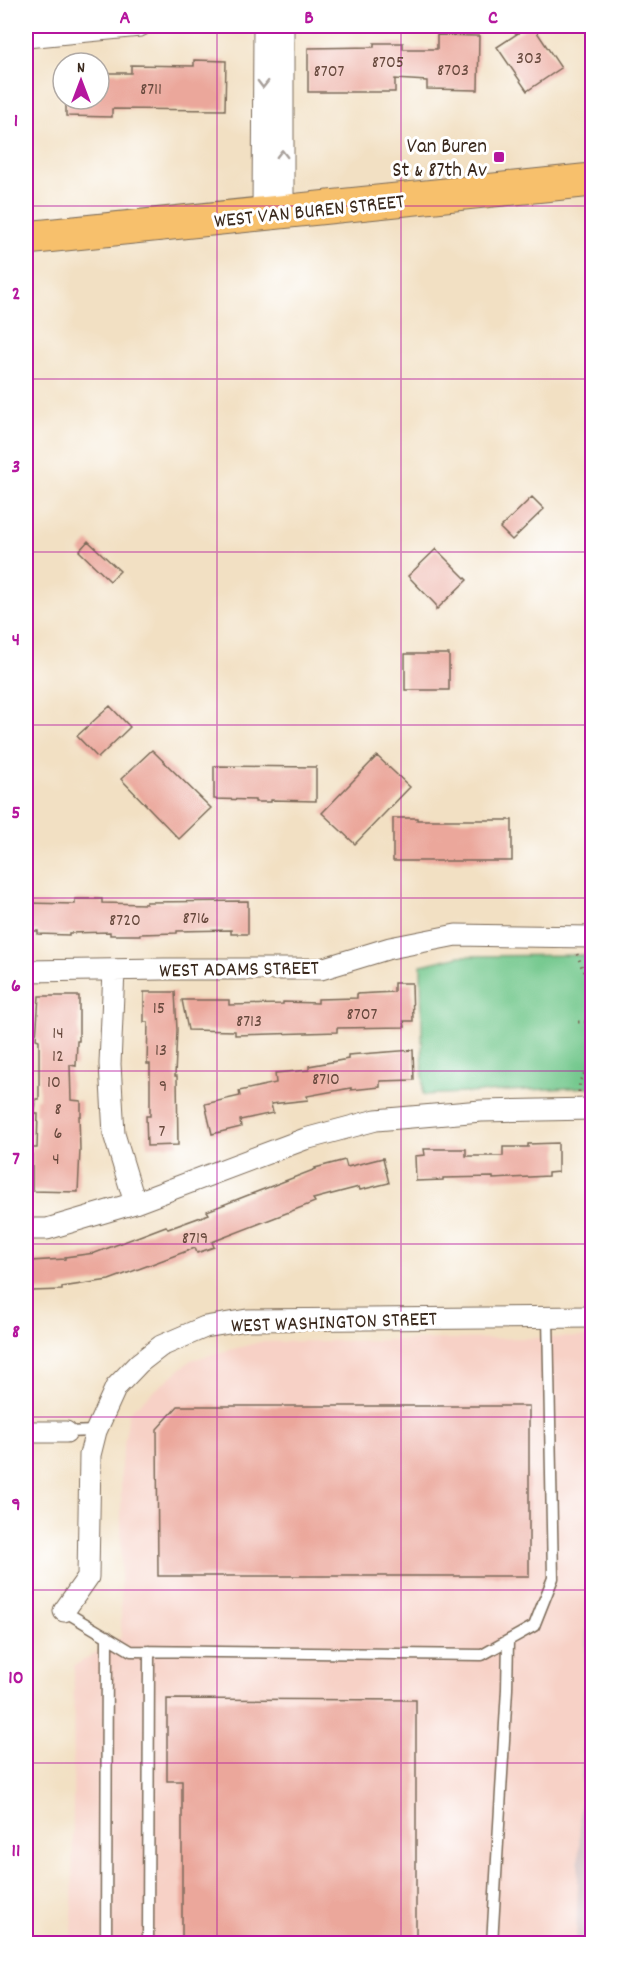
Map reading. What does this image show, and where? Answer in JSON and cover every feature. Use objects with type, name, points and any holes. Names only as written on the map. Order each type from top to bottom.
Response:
[{"type":"main road","name":"WEST VAN BUREN STREET","points":[[26,238],[592,180]]},
{"type":"street","points":[[26,37],[140,26]]},
{"type":"street","points":[[264,26],[273,213]]},
{"type":"street","points":[[273,213],[283,26]]},
{"type":"street","name":"WEST ADAMS STREET","points":[[26,971],[321,969],[390,948],[456,935],[585,937]]},
{"type":"street","points":[[114,970],[110,1064],[114,1134],[135,1203]]},
{"type":"street","points":[[26,1228],[47,1228],[135,1203],[305,1139],[376,1120],[481,1112],[586,1109]]},
{"type":"street","name":"WEST WASHINGTON STREET","points":[[64,1611],[88,1577],[90,1455],[96,1431],[116,1387],[139,1363],[161,1346],[205,1327],[247,1320],[592,1317]]},
{"type":"street","points":[[26,1432],[66,1432]]},
{"type":"lane","points":[[64,1611],[131,1651],[482,1655],[534,1626],[553,1578],[548,1317]]},
{"type":"lane","points":[[66,1432],[96,1431]]},
{"type":"lane","points":[[106,1944],[107,1636]]},
{"type":"lane","points":[[492,1944],[508,1641]]},
{"type":"lane","points":[[148,1944],[149,1651]]},
{"type":"path","points":[[585,937],[579,962],[583,970],[592,977]]},
{"type":"path","points":[[578,1022],[592,1022]]},
{"type":"path","points":[[586,1109],[580,1079],[592,1067]]},
{"type":"shaded area","points":[[592,1337],[592,1442],[576,1943],[72,1944],[74,1666],[121,1637],[121,1463],[129,1412],[191,1360],[260,1342]]},
{"type":"shaded area","points":[[592,1442],[592,1943],[576,1944],[576,1943]]},
{"type":"green space","points":[[592,955],[592,1087],[423,1095],[421,965],[460,956]]},
{"type":"building","points":[[529,26],[533,26],[561,68],[527,91],[497,47]]},
{"type":"building","points":[[437,35],[479,36],[478,90],[427,89],[427,81],[395,79],[395,92],[308,92],[308,48],[374,47],[374,43],[403,43],[403,49],[437,49]]},
{"type":"building","points":[[194,60],[226,61],[225,110],[112,109],[112,117],[66,116],[66,111],[111,111],[111,73],[131,73],[131,65],[194,66]]},
{"type":"building","points":[[532,497],[544,509],[512,540],[500,528]]},
{"type":"building","points":[[88,541],[120,571],[110,581],[79,551]]},
{"type":"building","points":[[436,549],[467,580],[436,610],[436,605],[408,576]]},
{"type":"building","points":[[405,654],[449,654],[449,690],[405,690]]},
{"type":"building","points":[[110,706],[130,727],[98,758],[77,736]]},
{"type":"building","points":[[152,750],[211,808],[179,839],[121,779]]},
{"type":"building","points":[[377,756],[410,787],[355,844],[322,813]]},
{"type":"building","points":[[214,766],[316,767],[316,801],[255,802],[255,800],[214,799]]},
{"type":"building","points":[[393,818],[512,820],[512,861],[393,861]]},
{"type":"building","points":[[75,899],[102,899],[102,903],[146,904],[146,902],[248,901],[248,934],[231,934],[231,930],[177,931],[177,933],[140,935],[110,935],[110,932],[69,933],[69,935],[38,934],[38,931],[26,931],[26,903],[75,904]]},
{"type":"building","points":[[394,983],[412,983],[413,1021],[404,1021],[405,1027],[337,1028],[337,1032],[235,1035],[235,1031],[188,1030],[182,1000],[229,1000],[229,1005],[318,1003],[318,999],[357,998],[357,994],[394,992]]},
{"type":"building","points":[[144,992],[175,992],[178,1145],[147,1146],[146,1116],[150,1116],[150,1064],[147,1064],[148,1022],[144,1022]]},
{"type":"building","points":[[39,996],[79,996],[79,1041],[77,1041],[76,1066],[70,1065],[71,1100],[81,1101],[78,1192],[32,1191],[32,1148],[37,1148],[38,1114],[35,1114],[36,1099],[39,1099],[39,1040],[36,1039]]},
{"type":"building","points":[[413,1050],[414,1080],[380,1081],[380,1087],[351,1090],[351,1088],[307,1096],[308,1100],[271,1104],[273,1113],[240,1120],[241,1127],[212,1134],[205,1104],[240,1096],[239,1091],[276,1083],[275,1073],[309,1070],[309,1066],[348,1059],[348,1055]]},
{"type":"building","points":[[558,1143],[558,1172],[548,1173],[548,1176],[493,1179],[493,1177],[443,1178],[443,1180],[416,1181],[415,1156],[425,1155],[424,1149],[466,1149],[466,1156],[503,1156],[503,1147],[528,1147],[528,1144]]},
{"type":"building","points":[[383,1158],[389,1183],[360,1190],[359,1187],[313,1199],[315,1202],[212,1242],[214,1247],[197,1253],[195,1248],[109,1280],[62,1287],[62,1290],[32,1291],[30,1261],[65,1259],[65,1257],[95,1253],[166,1226],[168,1229],[209,1214],[207,1211],[315,1168],[345,1160],[347,1167]]},
{"type":"building","points":[[178,1406],[529,1406],[529,1576],[158,1576],[157,1429]]},
{"type":"building","points":[[167,1699],[416,1700],[416,1944],[182,1944],[182,1781],[167,1781]]},
{"type":"place","name":"Van Buren St & 87th Av","points":[[499,157]]}]
